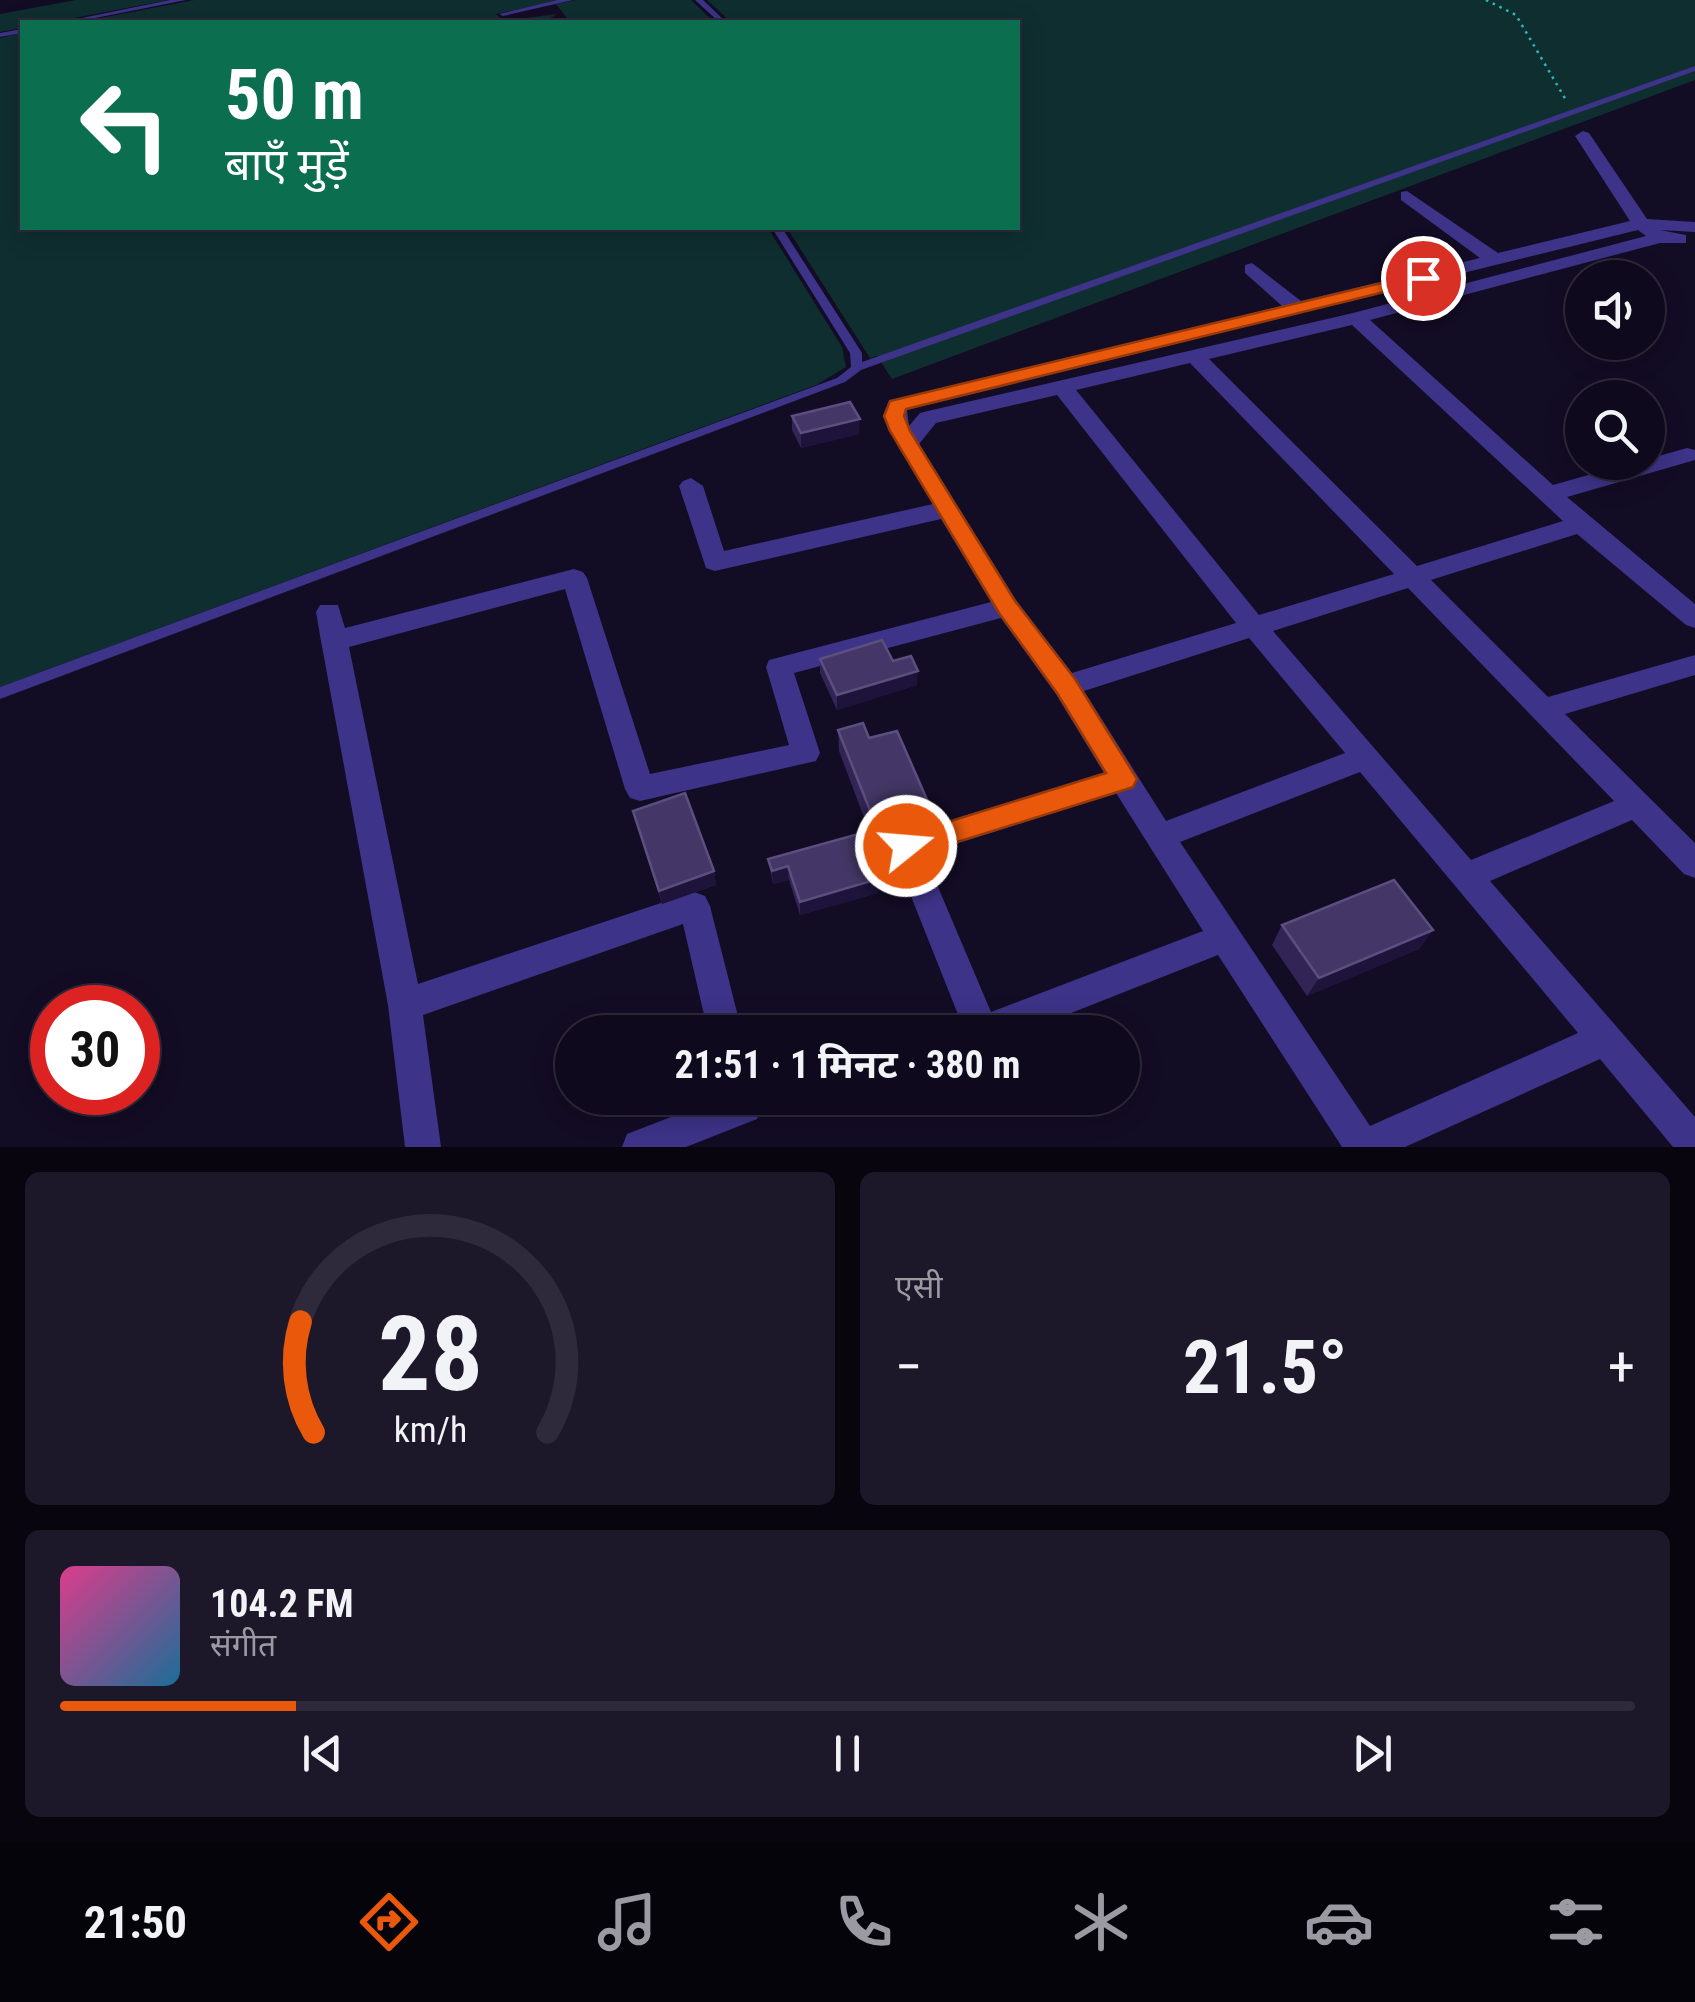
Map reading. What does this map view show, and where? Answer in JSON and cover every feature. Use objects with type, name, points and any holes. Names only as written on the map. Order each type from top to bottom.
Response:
[{"type":"street","points":[[1583,136],[1642,224],[1660,238]]},
{"type":"street","points":[[1407,196],[1496,260]]},
{"type":"street","points":[[1605,1039],[1363,1147],[1159,837],[1066,686],[1007,607],[894,416],[897,406],[1642,224],[1695,227]]},
{"type":"street","points":[[908,442],[928,418],[1356,318],[1660,238],[1695,240]]},
{"type":"street","points":[[1252,269],[1331,322]]},
{"type":"street","points":[[1356,318],[1582,524],[1695,618]]},
{"type":"street","points":[[1194,355],[1416,576],[1695,864]]},
{"type":"street","points":[[1061,386],[1255,628],[1695,1145]]},
{"type":"street","points":[[1551,494],[1688,455]]},
{"type":"street","points":[[691,486],[715,562],[948,509]]},
{"type":"street","points":[[1066,686],[1582,524]]},
{"type":"street","points":[[423,1147],[406,1006],[331,626],[574,578],[640,789],[806,753],[779,667],[1007,607]]},
{"type":"street","points":[[1545,710],[1695,664]]},
{"type":"street","points":[[1159,837],[1365,758]]},
{"type":"street","points":[[975,1015],[906,846],[1124,779]]},
{"type":"street","points":[[1466,876],[1637,805]]},
{"type":"street","points":[[406,1006],[694,906],[721,1015]]},
{"type":"street","points":[[1026,1015],[1225,938]]},
{"type":"street","points":[[640,1147],[721,1115]]},
{"type":"lane","points":[[77,20],[182,0]]},
{"type":"lane","points":[[503,14],[569,0]]},
{"type":"lane","points":[[699,0],[721,20]]},
{"type":"lane","points":[[0,693],[824,388],[857,368],[1695,68]]},
{"type":"lane","points":[[778,230],[856,352],[857,368]]},
{"type":"path","points":[[1486,0],[1516,15],[1572,111]]},
{"type":"green space","points":[[76,0],[168,0],[63,20],[20,20],[20,28],[0,32],[0,14]]},
{"type":"green space","points":[[194,0],[561,0],[496,14],[502,20],[90,20]]},
{"type":"green space","points":[[576,0],[691,0],[712,20],[568,20],[556,4]]},
{"type":"green space","points":[[707,0],[1695,0],[1695,80],[892,379],[877,356],[870,358],[788,230],[1020,230],[1020,20],[729,20]]},
{"type":"green space","points":[[557,14],[547,20],[511,20]]},
{"type":"green space","points":[[20,33],[20,230],[769,230],[842,347],[846,367],[816,385],[0,687],[0,38]]},
{"type":"building","points":[[850,402],[860,419],[801,433],[792,416]]},
{"type":"building","points":[[882,640],[893,661],[911,656],[918,671],[837,695],[820,659]]},
{"type":"building","points":[[863,723],[869,738],[897,731],[928,802],[873,818],[838,730]]},
{"type":"building","points":[[685,793],[714,871],[659,891],[633,811]]},
{"type":"building","points":[[862,833],[878,879],[800,902],[788,866],[772,871],[768,859]]},
{"type":"building","points":[[1394,880],[1433,930],[1319,978],[1282,925]]},
{"type":"route","points":[[906,846],[1124,779],[1066,686],[1007,607],[900,431],[894,416],[897,406],[1423,278]]}]
